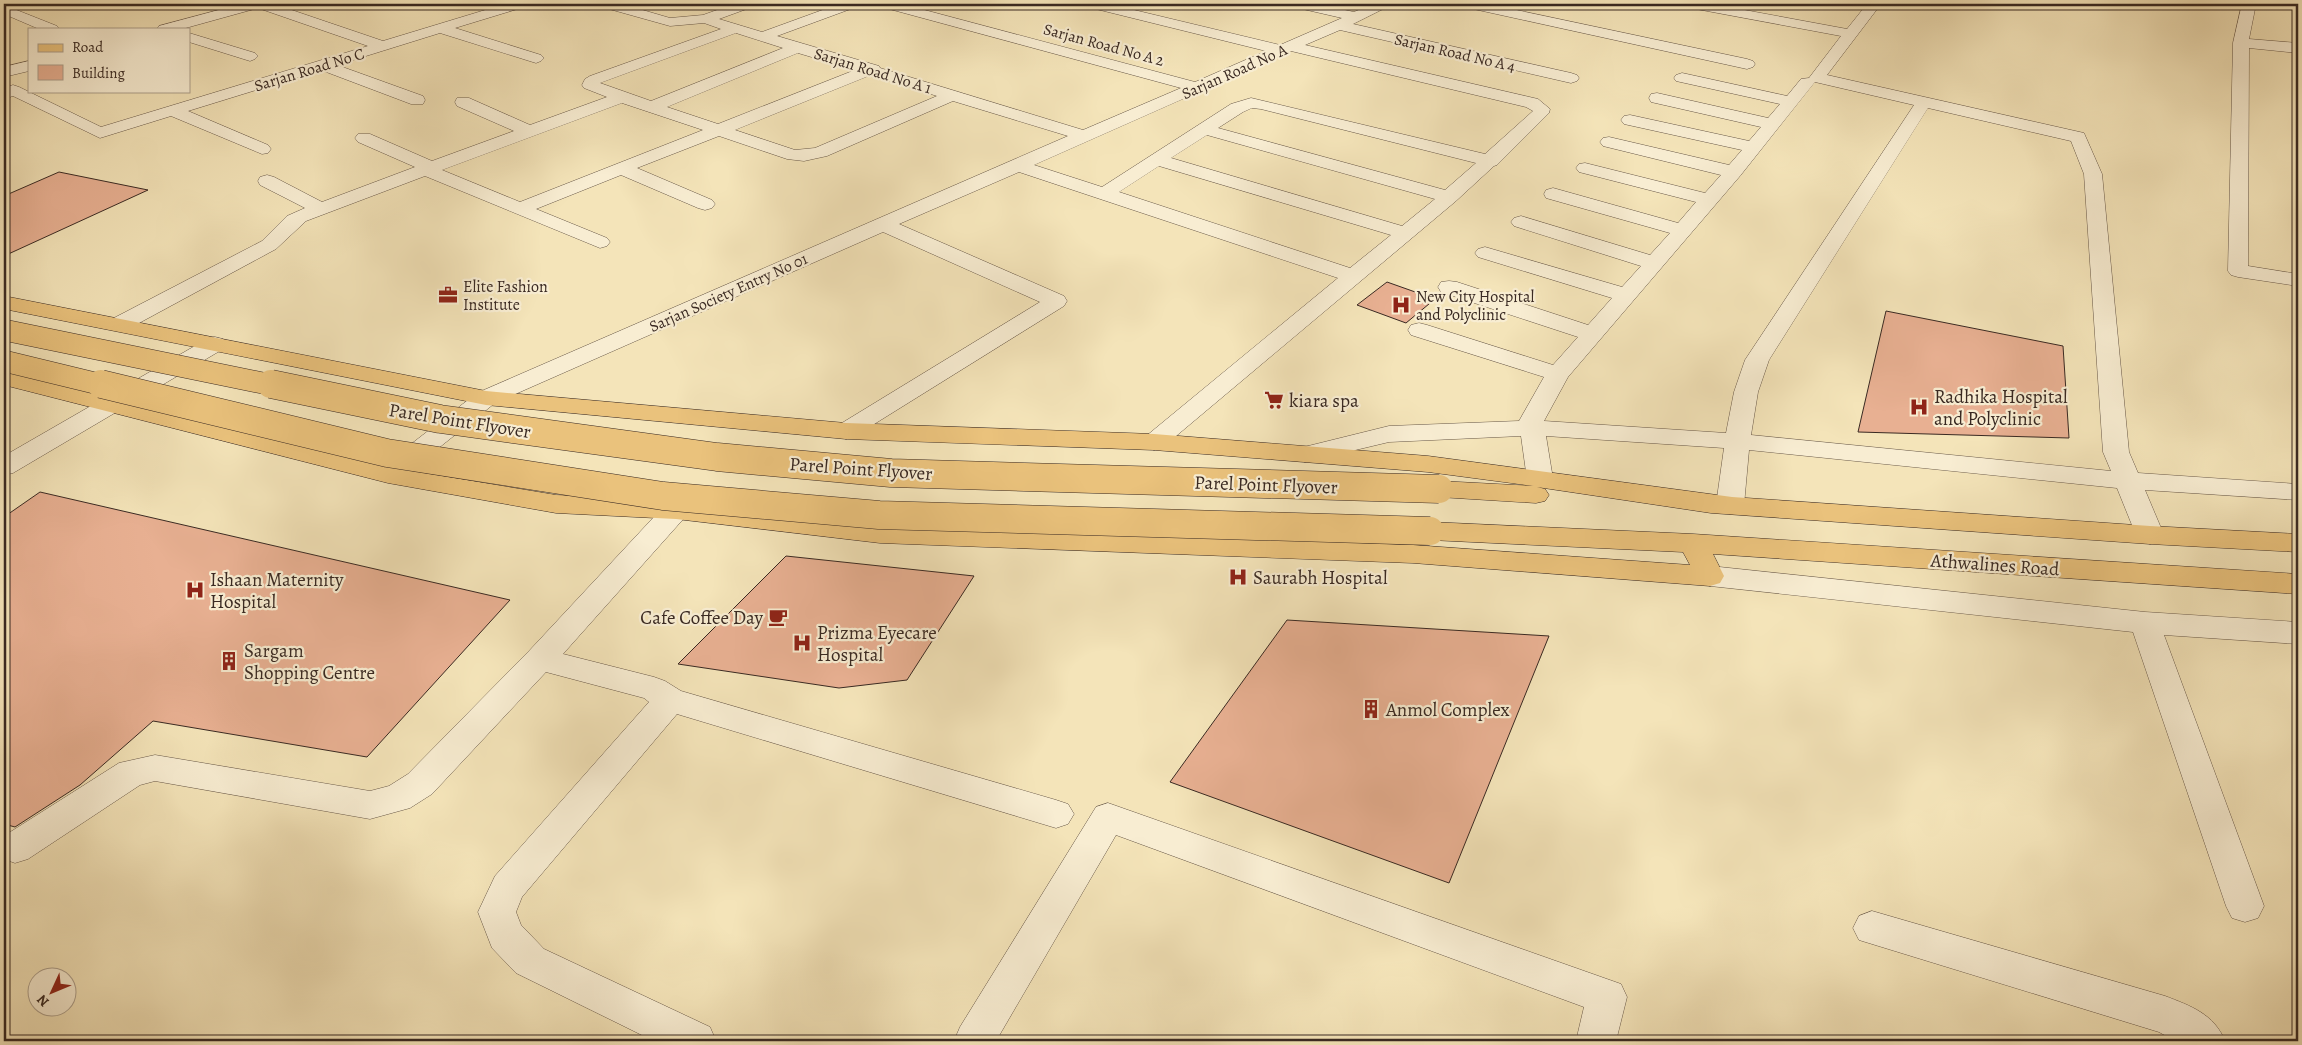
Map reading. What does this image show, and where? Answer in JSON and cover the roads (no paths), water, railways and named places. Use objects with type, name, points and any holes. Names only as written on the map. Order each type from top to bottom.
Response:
[{"type":"main road","points":[[4,302],[486,398],[846,431],[1154,442],[1305,454],[1428,464],[1730,505],[2150,535],[2298,543]]},
{"type":"main road","name":"Parel Point Flyover","points":[[4,330],[440,419],[717,457],[891,473],[1439,490],[1730,505]]},
{"type":"main road","points":[[4,361],[387,453],[663,496],[879,515],[1430,532],[1693,543],[1710,576]]},
{"type":"main road","points":[[4,378],[388,475],[556,504],[676,510],[880,534],[1413,554],[1710,576]]},
{"type":"main road","name":"Athwalines Road","points":[[1693,543],[2298,584]]},
{"type":"street","points":[[168,28],[256,4]]},
{"type":"street","points":[[261,4],[383,46]]},
{"type":"street","name":"Sarjan Road No C","points":[[7,89],[100,133],[518,4]]},
{"type":"street","points":[[607,4],[670,22],[705,19],[748,4]]},
{"type":"street","points":[[762,37],[850,4]]},
{"type":"street","name":"Sarjan Road No A 2","points":[[887,4],[1196,87]]},
{"type":"street","points":[[1093,4],[1539,106],[1542,109],[1541,114],[1449,197],[1154,442]]},
{"type":"street","points":[[1299,4],[1356,17]]},
{"type":"street","name":"Sarjan Road No A","points":[[1085,136],[1339,25],[1382,4]]},
{"type":"street","points":[[1469,4],[1747,64]]},
{"type":"street","points":[[1691,4],[1852,34]]},
{"type":"street","points":[[1874,4],[1817,78],[2078,137],[2093,174],[2116,452],[2150,535]]},
{"type":"street","points":[[2249,4],[2240,43],[2238,271],[2298,280]]},
{"type":"street","points":[[4,8],[50,28]]},
{"type":"street","name":"Sarjan Road No A 1","points":[[705,19],[873,69],[1085,136]]},
{"type":"street","name":"Sarjan Road No A 4","points":[[1339,25],[1571,78]]},
{"type":"street","points":[[439,28],[536,58]]},
{"type":"street","points":[[736,28],[591,82],[590,85],[793,154],[813,155],[952,95]]},
{"type":"street","points":[[190,36],[250,56]]},
{"type":"street","points":[[2240,43],[2298,48]]},
{"type":"street","points":[[651,107],[799,47]]},
{"type":"street","points":[[322,65],[417,100]]},
{"type":"street","points":[[4,72],[28,66]]},
{"type":"street","points":[[521,208],[873,69]]},
{"type":"street","points":[[1682,78],[1791,102]]},
{"type":"street","points":[[1540,479],[1531,419],[1558,374],[1733,172],[1807,82]]},
{"type":"street","points":[[120,324],[269,245],[282,236],[286,225],[290,221],[622,97]]},
{"type":"street","points":[[1657,98],[1772,124]]},
{"type":"street","points":[[463,102],[530,131]]},
{"type":"street","points":[[1730,505],[1745,392],[1757,360],[1924,102]]},
{"type":"street","points":[[1104,194],[1240,106],[1250,103],[1262,104],[1491,160]]},
{"type":"street","points":[[173,111],[262,149]]},
{"type":"street","points":[[1630,120],[1752,147]]},
{"type":"street","points":[[1204,129],[1449,197]]},
{"type":"street","name":"Sarjan Society Entry No 01","points":[[388,475],[486,398],[1085,136]]},
{"type":"street","points":[[364,138],[429,169],[600,242]]},
{"type":"street","points":[[1609,142],[1733,172]]},
{"type":"street","points":[[1157,160],[1404,233]]},
{"type":"street","points":[[1017,165],[1353,276]]},
{"type":"street","points":[[1584,168],[1709,200]]},
{"type":"street","points":[[623,169],[705,204]]},
{"type":"street","points":[[267,180],[322,209]]},
{"type":"street","points":[[1553,194],[1682,230]]},
{"type":"street","points":[[1521,222],[1654,263]]},
{"type":"street","points":[[846,431],[1056,301],[882,224]]},
{"type":"street","points":[[1485,253],[1625,296]]},
{"type":"street","points":[[1449,287],[1592,334]]},
{"type":"street","points":[[1419,330],[1558,374]]},
{"type":"street","points":[[4,467],[215,344]]},
{"type":"street","points":[[1305,454],[1389,434],[1532,428],[1739,441],[2128,480],[2298,492]]},
{"type":"street","points":[[16,848],[131,773],[155,768],[370,805],[398,798],[420,784],[540,659],[676,510]]},
{"type":"street","points":[[1710,576],[2146,623],[2298,633]]},
{"type":"street","points":[[2146,623],[2245,906]]},
{"type":"street","points":[[540,659],[654,690],[670,700],[1056,814]]},
{"type":"street","points":[[670,700],[508,887],[497,912],[506,936],[530,961],[696,1041]]},
{"type":"street","points":[[974,1041],[1108,817],[1607,997],[1596,1041]]},
{"type":"street","points":[[1872,928],[2164,1015],[2186,1024],[2205,1041]]},
{"type":"place","name":"Elite Fashion Institute","points":[[448,295]]},
{"type":"place","name":"New City Hospital and Polyclinic","points":[[1401,305]]},
{"type":"place","name":"kiara spa","points":[[1274,400]]},
{"type":"place","name":"Radhika Hospital and Polyclinic","points":[[1919,407]]},
{"type":"place","name":"Saurabh Hospital","points":[[1238,577]]},
{"type":"place","name":"Ishaan Maternity Hospital","points":[[195,590]]},
{"type":"place","name":"Cafe Coffee Day","points":[[778,617]]},
{"type":"place","name":"Prizma Eyecare Hospital","points":[[802,643]]},
{"type":"place","name":"Sargam Shopping Centre","points":[[229,661]]},
{"type":"place","name":"Anmol Complex","points":[[1371,709]]}]
